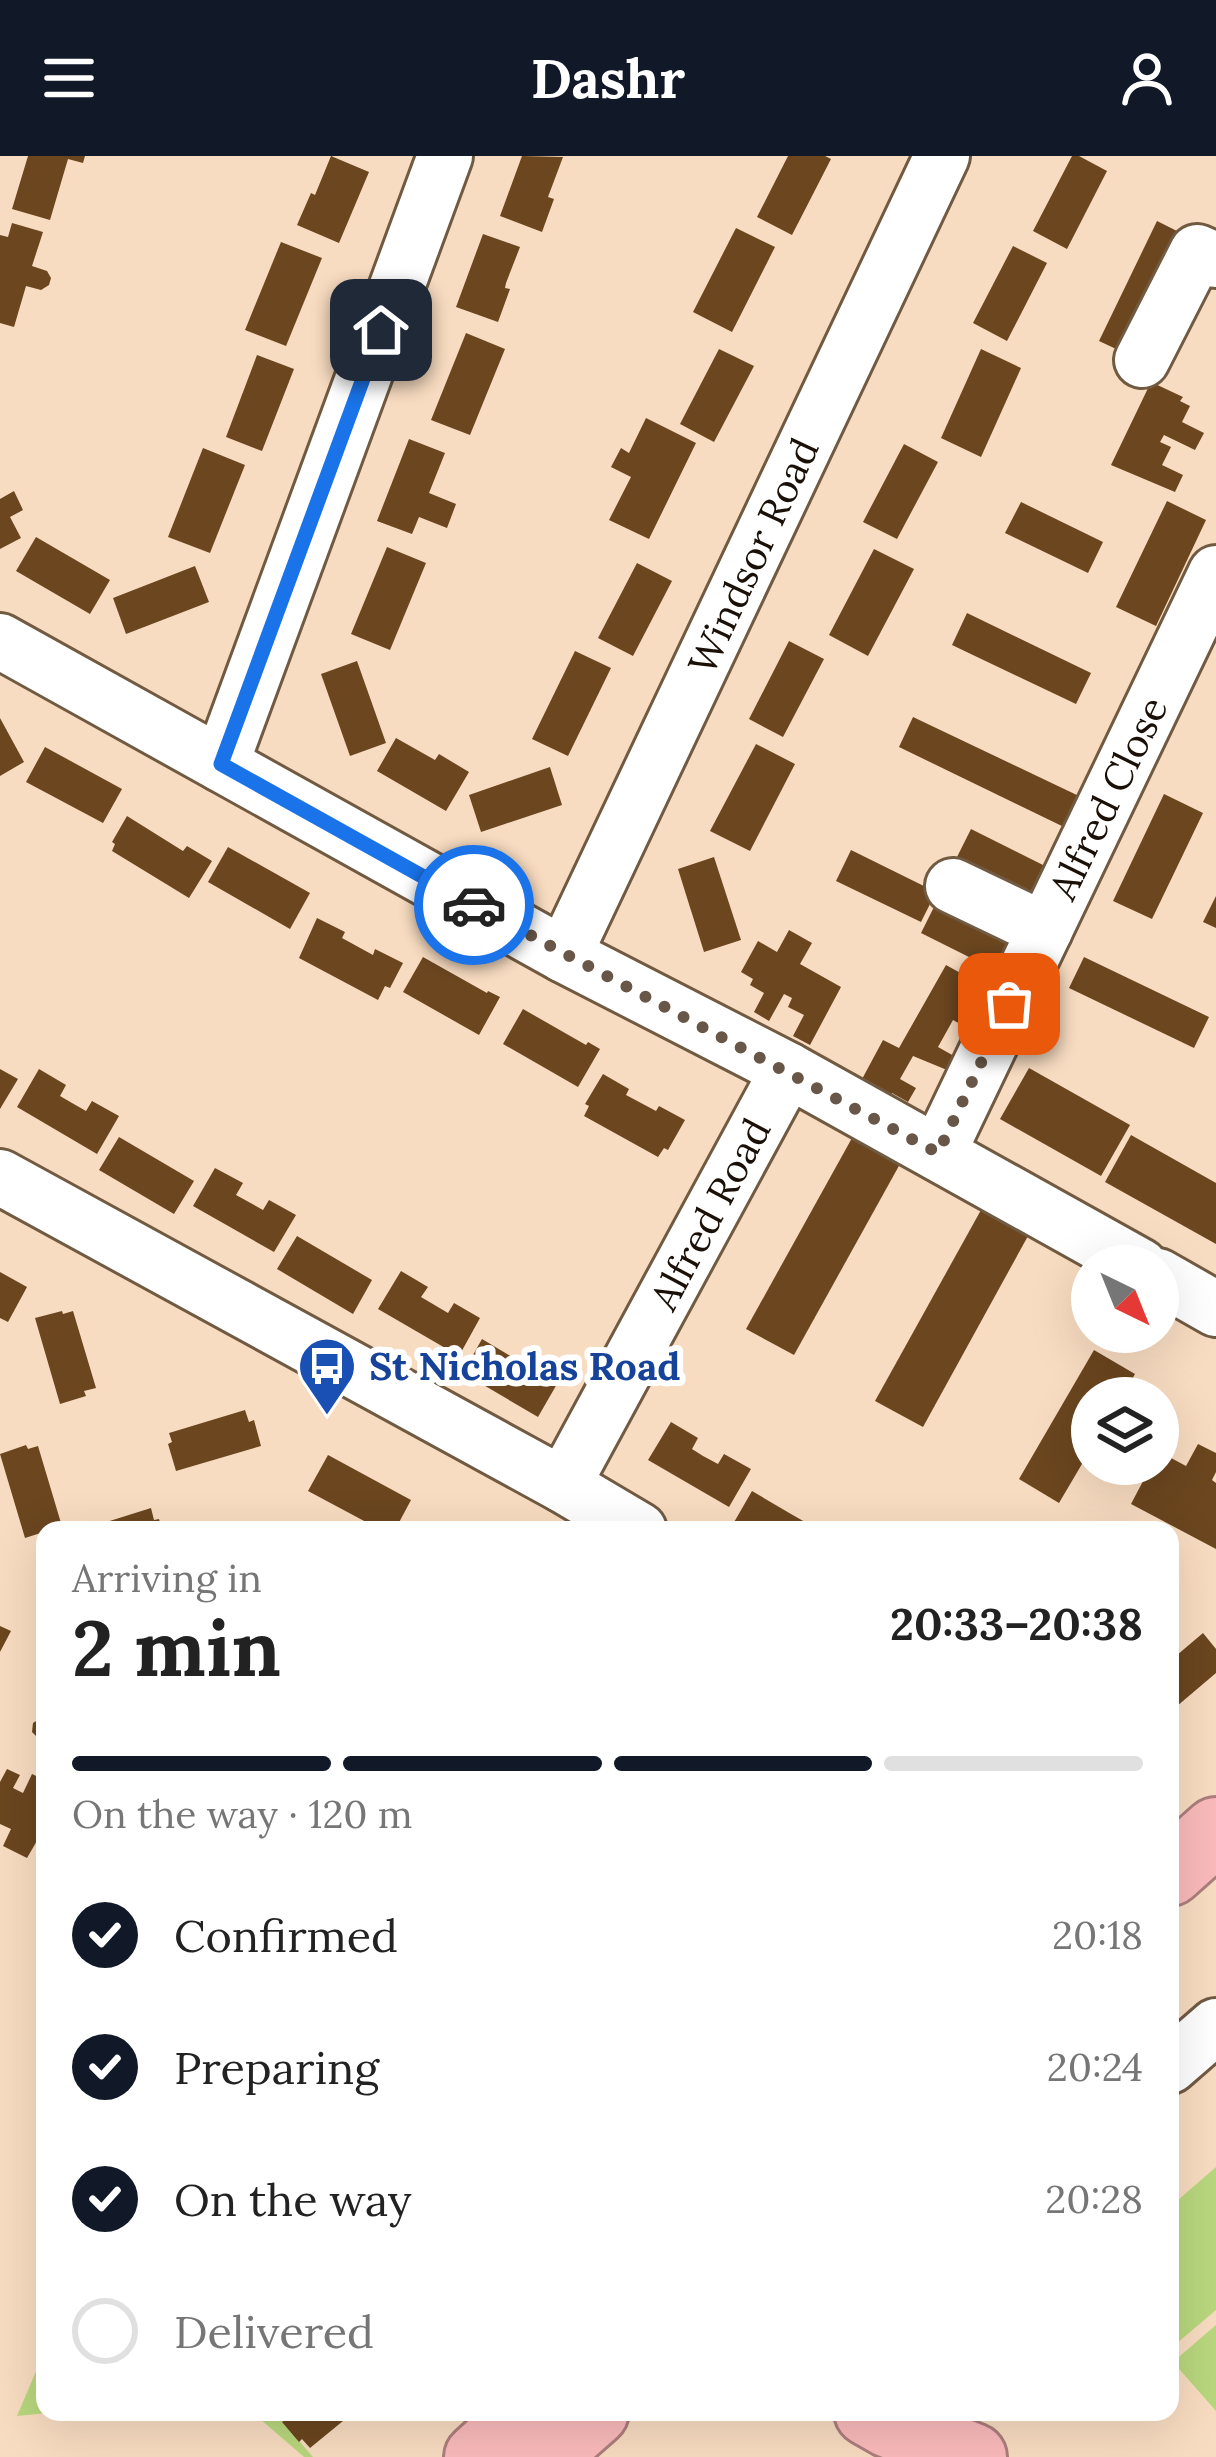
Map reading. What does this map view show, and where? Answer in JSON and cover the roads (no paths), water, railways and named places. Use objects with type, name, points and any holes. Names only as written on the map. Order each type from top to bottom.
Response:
[{"type":"highway","points":[[478,2457],[517,2421]]},
{"type":"highway","points":[[544,2457],[585,2421]]},
{"type":"highway","points":[[884,2421],[973,2457]]},
{"type":"street","points":[[221,764],[446,156]]},
{"type":"street","name":"Windsor Road","points":[[564,955],[942,156]]},
{"type":"street","points":[[1142,360],[1197,252],[1216,260]]},
{"type":"street","name":"Alfred Close","points":[[938,1153],[1216,573]]},
{"type":"street","points":[[0,641],[564,955],[788,1070],[1102,1245]]},
{"type":"street","points":[[953,886],[1045,930]]},
{"type":"street","name":"Alfred Road","points":[[563,1485],[788,1070]]},
{"type":"street","points":[[0,1177],[563,1485],[615,1521]]},
{"type":"street","points":[[1179,1288],[1216,1309]]},
{"type":"street","points":[[1179,2058],[1216,2026]]},
{"type":"place","name":"St Nicholas Road","points":[[327,1417]]}]
